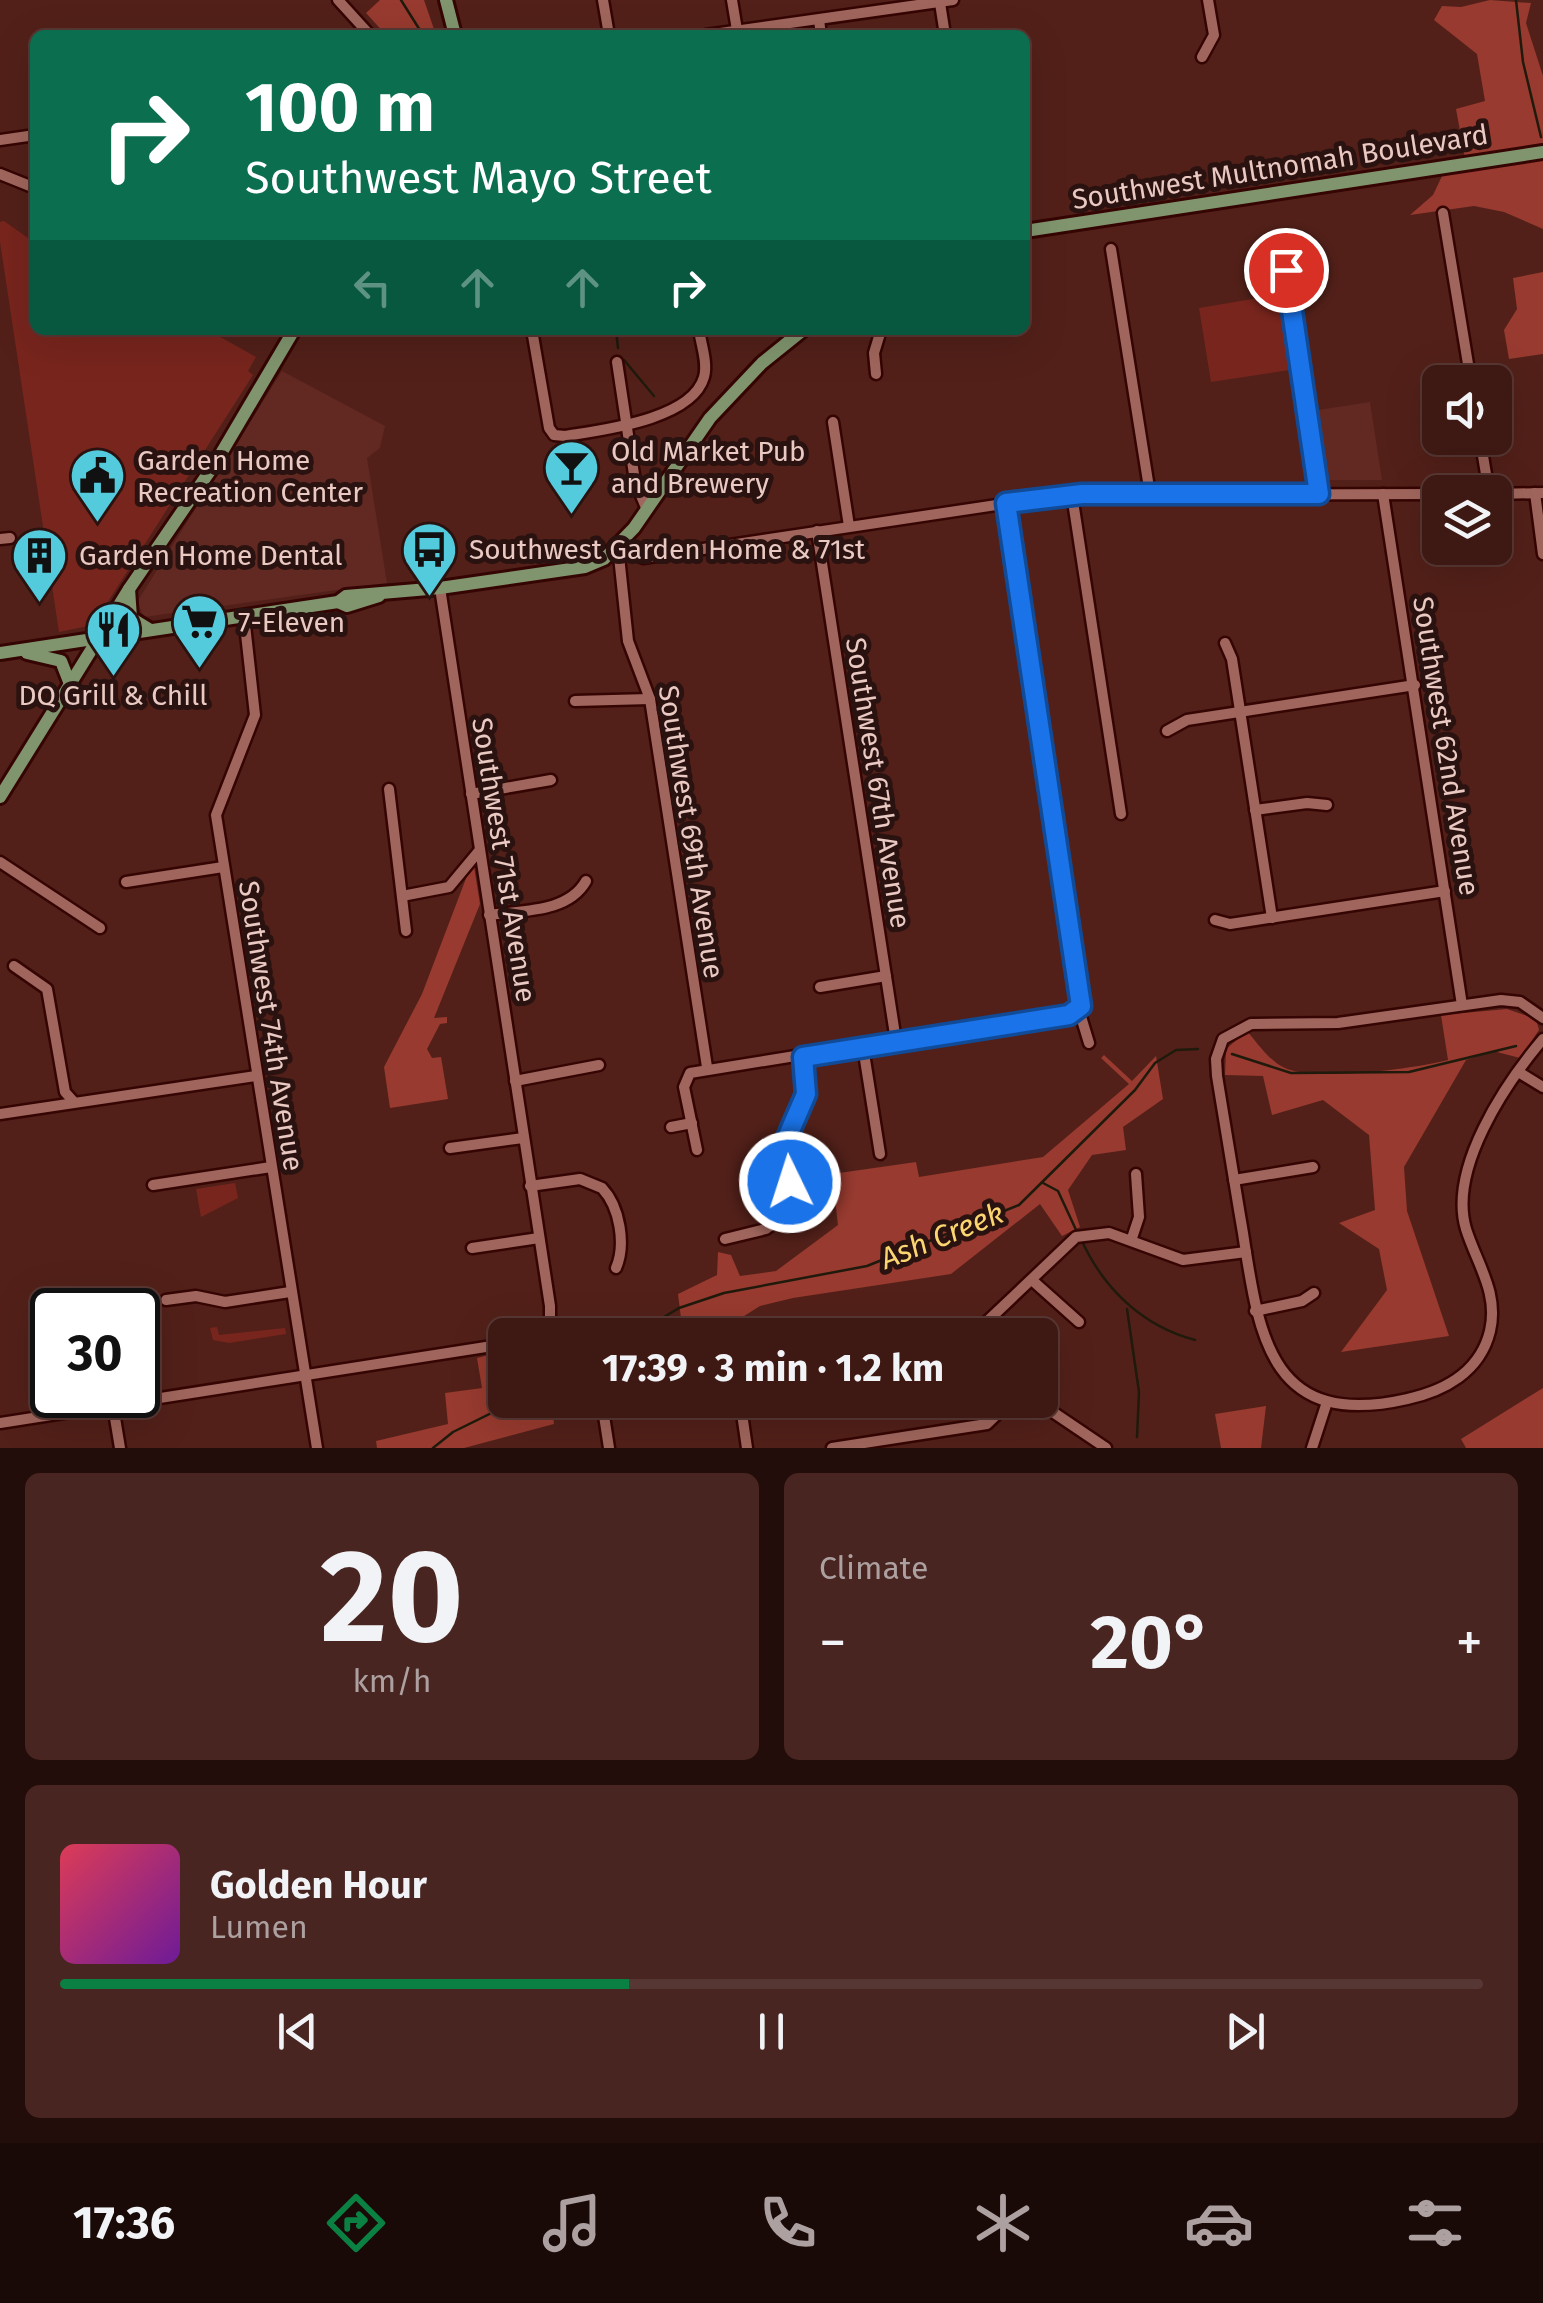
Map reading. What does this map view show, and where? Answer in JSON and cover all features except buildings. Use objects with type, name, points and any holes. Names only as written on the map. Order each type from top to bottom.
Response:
[{"type":"main road","points":[[446,0],[454,30]]},
{"type":"main road","name":"Southwest Multnomah Boulevard","points":[[1030,230],[1543,152]]},
{"type":"main road","points":[[0,797],[206,470],[206,462],[291,335]]},
{"type":"main road","points":[[7,652],[338,602],[347,606],[379,596],[585,567],[618,548],[710,418],[762,363],[797,335]]},
{"type":"main road","points":[[129,589],[131,618],[151,630]]},
{"type":"main road","points":[[7,652],[57,658],[64,664],[70,684]]},
{"type":"street","points":[[338,0],[365,30]]},
{"type":"street","points":[[603,0],[608,30]]},
{"type":"street","points":[[732,0],[737,30],[953,0]]},
{"type":"street","points":[[857,14],[863,0]]},
{"type":"street","points":[[1202,57],[1214,35],[1208,0]]},
{"type":"street","points":[[940,3],[944,30]]},
{"type":"street","points":[[819,20],[820,30]]},
{"type":"street","points":[[0,140],[30,136]]},
{"type":"street","points":[[0,174],[30,186]]},
{"type":"street","points":[[1443,212],[1468,365]]},
{"type":"street","points":[[1282,236],[1319,494]]},
{"type":"street","points":[[1111,250],[1150,494]]},
{"type":"street","points":[[533,335],[552,434],[565,436],[626,426],[672,407],[702,382],[705,367],[700,335]]},
{"type":"street","points":[[876,374],[874,353],[879,335]]},
{"type":"street","points":[[617,362],[638,494],[647,510]]},
{"type":"street","points":[[833,422],[849,526]]},
{"type":"street","points":[[1512,493],[1539,494],[1543,554]]},
{"type":"street","points":[[1072,494],[1121,814]]},
{"type":"street","points":[[618,548],[643,558],[1072,494],[1422,494]]},
{"type":"street","name":"Southwest 62nd Avenue","points":[[1384,494],[1462,1005]]},
{"type":"street","points":[[1006,503],[1082,994],[1079,1010],[1089,1043]]},
{"type":"street","name":"Southwest 67th Avenue","points":[[816,531],[896,1041]]},
{"type":"street","name":"Southwest 69th Avenue","points":[[618,548],[628,640],[650,699],[707,1067]]},
{"type":"street","name":"Southwest 71st Avenue","points":[[440,588],[550,1306],[547,1318]]},
{"type":"street","name":"Southwest 74th Avenue","points":[[244,616],[256,704],[218,801],[224,867],[316,1448]]},
{"type":"street","points":[[1224,643],[1232,660],[1272,918]]},
{"type":"street","points":[[1167,731],[1188,720],[1415,685]]},
{"type":"street","points":[[575,701],[650,699]]},
{"type":"street","points":[[471,794],[550,780]]},
{"type":"street","points":[[389,789],[406,931]]},
{"type":"street","points":[[1255,810],[1307,802],[1326,805]]},
{"type":"street","points":[[402,896],[448,887],[479,851]]},
{"type":"street","points":[[0,862],[100,928]]},
{"type":"street","points":[[126,882],[224,867]]},
{"type":"street","points":[[489,915],[570,900],[586,882]]},
{"type":"street","points":[[1216,920],[1230,924],[1445,890]]},
{"type":"street","points":[[14,966],[48,989],[65,1092],[74,1102]]},
{"type":"street","points":[[820,987],[886,976]]},
{"type":"street","points":[[1543,1018],[1511,1000],[1338,1024],[1251,1024],[1234,1030],[1224,1039],[1216,1059],[1261,1337],[1279,1367],[1303,1389],[1327,1402],[1360,1406],[1423,1396],[1450,1385],[1482,1352],[1490,1332],[1490,1297],[1466,1228],[1463,1187],[1474,1147],[1543,1039]]},
{"type":"street","points":[[697,1150],[684,1083],[690,1073],[707,1067],[803,1057],[1079,1010]]},
{"type":"street","points":[[862,1047],[880,1154]]},
{"type":"street","points":[[725,1239],[766,1229],[782,1217],[789,1203],[783,1147],[806,1094],[803,1057]]},
{"type":"street","points":[[515,1081],[599,1065]]},
{"type":"street","points":[[1520,1072],[1543,1087]]},
{"type":"street","points":[[0,1114],[256,1076]]},
{"type":"street","points":[[671,1127],[692,1123]]},
{"type":"street","points":[[450,1148],[523,1138]]},
{"type":"street","points":[[153,1186],[271,1168]]},
{"type":"street","points":[[1234,1180],[1313,1168]]},
{"type":"street","points":[[1132,1238],[1139,1217],[1136,1174]]},
{"type":"street","points":[[530,1186],[580,1179],[602,1188],[616,1215],[622,1254],[616,1268]]},
{"type":"street","points":[[994,1318],[1076,1238],[1096,1232],[1132,1238],[1183,1260],[1246,1252]]},
{"type":"street","points":[[472,1248],[539,1238]]},
{"type":"street","points":[[1033,1281],[1078,1322]]},
{"type":"street","points":[[166,1300],[196,1296],[226,1302],[290,1292]]},
{"type":"street","points":[[1255,1310],[1302,1301],[1314,1293]]},
{"type":"street","points":[[160,1399],[488,1347]]},
{"type":"street","points":[[1312,1448],[1327,1402]]},
{"type":"street","points":[[0,1423],[33,1418]]},
{"type":"street","points":[[115,1418],[120,1448]]},
{"type":"street","points":[[604,1418],[608,1448]]},
{"type":"street","points":[[743,1418],[747,1448]]},
{"type":"street","points":[[832,1448],[874,1445],[986,1424],[992,1418]]},
{"type":"street","points":[[1057,1418],[1087,1444],[1106,1448]]},
{"type":"shaded area","points":[[380,0],[424,0],[434,30],[381,30],[366,13]]},
{"type":"shaded area","points":[[1490,0],[1531,3],[1526,23],[1543,76],[1543,146],[1465,158],[1456,109],[1485,101],[1477,54],[1434,20],[1442,6],[1461,7]]},
{"type":"shaded area","points":[[1543,160],[1543,229],[1504,212],[1474,206],[1410,215],[1433,195],[1443,174]]},
{"type":"shaded area","name":"Garden Home Recreation Center","points":[[0,222],[30,239],[30,335],[217,335],[256,357],[248,371],[253,375],[93,625],[59,632],[0,242]]},
{"type":"shaded area","points":[[1543,272],[1543,354],[1509,359],[1504,330],[1517,309],[1513,278]]},
{"type":"shaded area","points":[[1283,294],[1296,369],[1211,382],[1199,308]]},
{"type":"shaded area","points":[[282,371],[385,426],[380,448],[367,458],[387,583],[144,617],[137,602]]},
{"type":"shaded area","points":[[1370,402],[1382,480],[1329,480],[1318,410]]},
{"type":"shaded area","points":[[473,860],[480,904],[434,1018],[447,1017],[447,1023],[440,1024],[427,1049],[432,1058],[441,1057],[448,1099],[390,1108],[384,1067],[422,994]]},
{"type":"shaded area","points":[[1507,1009],[1536,1019],[1539,1030],[1520,1058],[1493,1051],[1466,1060],[1404,1167],[1407,1211],[1449,1336],[1341,1352],[1387,1290],[1379,1249],[1339,1223],[1375,1210],[1369,1135],[1323,1100],[1272,1115],[1263,1076],[1225,1075],[1226,1049],[1247,1031],[1273,1061],[1294,1071],[1349,1073],[1414,1067],[1448,1060],[1441,1015]]},
{"type":"shaded area","points":[[1104,1055],[1132,1081],[1156,1056],[1163,1099],[1123,1127],[1126,1150],[1092,1155],[1068,1190],[1080,1227],[1062,1236],[1040,1204],[951,1274],[793,1298],[760,1306],[741,1318],[681,1318],[678,1294],[717,1275],[718,1252],[731,1255],[740,1276],[776,1271],[838,1225],[832,1174],[916,1162],[919,1177],[1043,1157],[1129,1084],[1101,1058]]},
{"type":"shaded area","points":[[235,1183],[238,1198],[201,1217],[196,1189]]},
{"type":"shaded area","points":[[217,1327],[219,1335],[285,1328],[286,1334],[229,1343],[213,1340],[210,1328]]},
{"type":"shaded area","points":[[488,1355],[488,1418],[553,1418],[554,1424],[464,1448],[377,1448],[376,1441],[448,1424],[445,1393],[482,1388],[477,1358]]},
{"type":"shaded area","points":[[1543,1388],[1543,1448],[1466,1448],[1461,1439]]},
{"type":"shaded area","points":[[1266,1406],[1261,1448],[1221,1448],[1215,1414]]},
{"type":"waterway","points":[[401,0],[420,30]]},
{"type":"waterway","points":[[1516,0],[1523,62],[1541,137]]},
{"type":"waterway","points":[[617,335],[618,348]]},
{"type":"waterway","points":[[624,360],[654,396]]},
{"type":"waterway","name":"Ash Creek","points":[[1232,1054],[1291,1073],[1409,1072],[1516,1046]]},
{"type":"waterway","name":"Ash Creek","points":[[662,1318],[679,1308],[724,1293],[867,1266],[1019,1205],[1135,1090],[1155,1063],[1176,1050],[1198,1049]]},
{"type":"waterway","points":[[1043,1183],[1058,1191],[1077,1232]]},
{"type":"waterway","points":[[1081,1239],[1101,1273],[1126,1303],[1158,1325],[1195,1340]]},
{"type":"waterway","points":[[1127,1309],[1139,1392],[1137,1437]]},
{"type":"waterway","name":"Ash Creek","points":[[433,1448],[453,1432],[488,1415]]},
{"type":"place","name":"Old Market Pub and Brewery","points":[[572,516]]},
{"type":"place","name":"Garden Home Recreation Center","points":[[98,525]]},
{"type":"place","name":"Southwest Garden Home & 71st","points":[[430,598]]},
{"type":"place","name":"Garden Home Dental","points":[[40,604]]},
{"type":"place","name":"7-Eleven","points":[[199,671]]},
{"type":"place","name":"DQ Grill & Chill","points":[[113,678]]},
{"type":"route","points":[[790,1182],[783,1147],[785,1134],[803,1107],[806,1094],[803,1057],[1069,1015],[1079,1010],[1082,994],[1006,503],[1082,494],[1319,494],[1286,270]]}]
